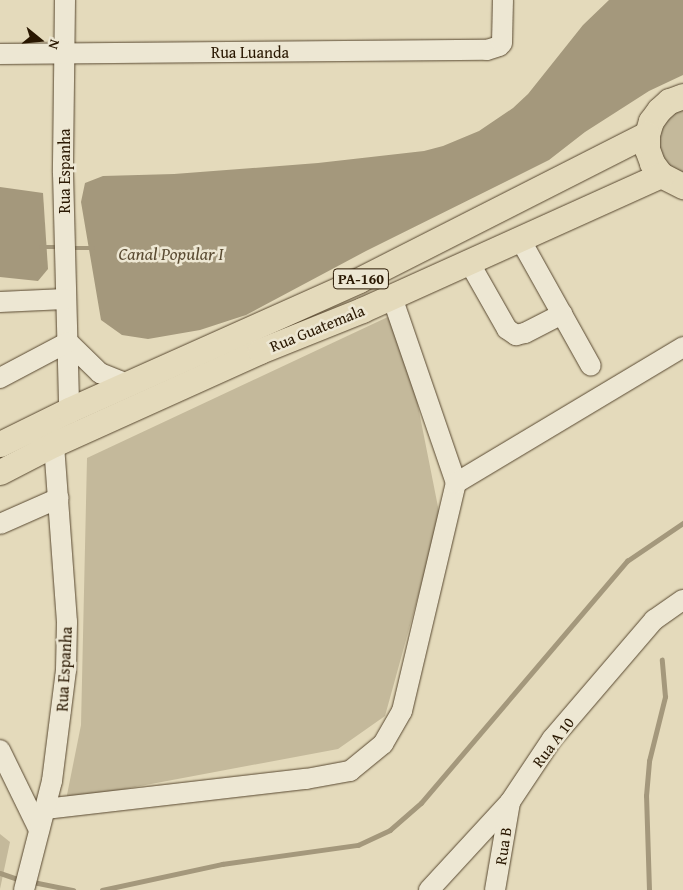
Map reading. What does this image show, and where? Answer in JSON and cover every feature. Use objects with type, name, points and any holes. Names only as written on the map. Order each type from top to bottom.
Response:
[{"type":"main road","points":[[647,134],[651,121],[659,110],[669,101],[683,96]]},
{"type":"main road","name":"PA-160","points":[[647,134],[647,149],[652,163],[672,180]]},
{"type":"main road","name":"Rua Guatemala","points":[[54,444],[256,340],[359,280],[647,134]]},
{"type":"main road","name":"Rua Guatemala","points":[[69,410],[127,384],[256,340],[392,297],[520,239],[672,180]]},
{"type":"main road","name":"PA-160","points":[[0,444],[69,410]]},
{"type":"main road","name":"PA-160","points":[[0,472],[54,444]]},
{"type":"street","name":"Rua Espanha","points":[[65,0],[66,53],[63,173],[69,410]]},
{"type":"street","name":"Rua Luanda","points":[[0,54],[487,50],[499,46],[504,36],[503,0]]},
{"type":"street","points":[[520,239],[591,366]]},
{"type":"street","points":[[469,262],[507,329],[516,334],[525,333],[562,314]]},
{"type":"street","points":[[45,809],[306,779],[350,771],[383,744],[402,711],[456,483],[392,297]]},
{"type":"street","points":[[0,302],[65,299]]},
{"type":"street","points":[[0,378],[68,342],[100,373],[127,384]]},
{"type":"street","points":[[456,483],[683,346]]},
{"type":"street","name":"Rua Espanha","points":[[26,884],[52,781],[60,731],[66,670],[67,622],[54,444]]},
{"type":"street","points":[[0,524],[59,498]]},
{"type":"street","name":"Rua A 10","points":[[429,890],[510,802],[552,739],[654,620],[683,600]]},
{"type":"street","points":[[0,750],[39,830]]},
{"type":"street","name":"Rua B","points":[[495,890],[510,802]]},
{"type":"shaded area","points":[[683,108],[683,174],[666,164],[658,147],[660,129],[671,114]]},
{"type":"shaded area","points":[[392,315],[417,401],[440,517],[385,716],[338,749],[66,800],[81,725],[87,458]]},
{"type":"shaded area","points":[[0,834],[10,842],[0,889]]},
{"type":"water","name":"Canal Popular I","points":[[609,0],[683,0],[683,75],[649,91],[585,132],[549,160],[366,251],[246,315],[200,330],[148,339],[122,335],[101,320],[81,202],[85,183],[103,176],[174,174],[318,163],[424,151],[443,146],[479,131],[513,108],[528,94],[583,25]]},
{"type":"water","points":[[0,187],[43,193],[48,269],[38,281],[0,277]]},
{"type":"waterway","points":[[41,247],[61,247]]},
{"type":"waterway","points":[[71,248],[93,248]]},
{"type":"waterway","points":[[102,890],[222,864],[358,845],[390,830],[421,803],[627,561],[683,523]]},
{"type":"waterway","points":[[649,890],[646,796],[649,761],[665,697],[662,660]]},
{"type":"waterway","points":[[0,873],[20,880]]},
{"type":"waterway","points":[[33,882],[73,890]]}]
